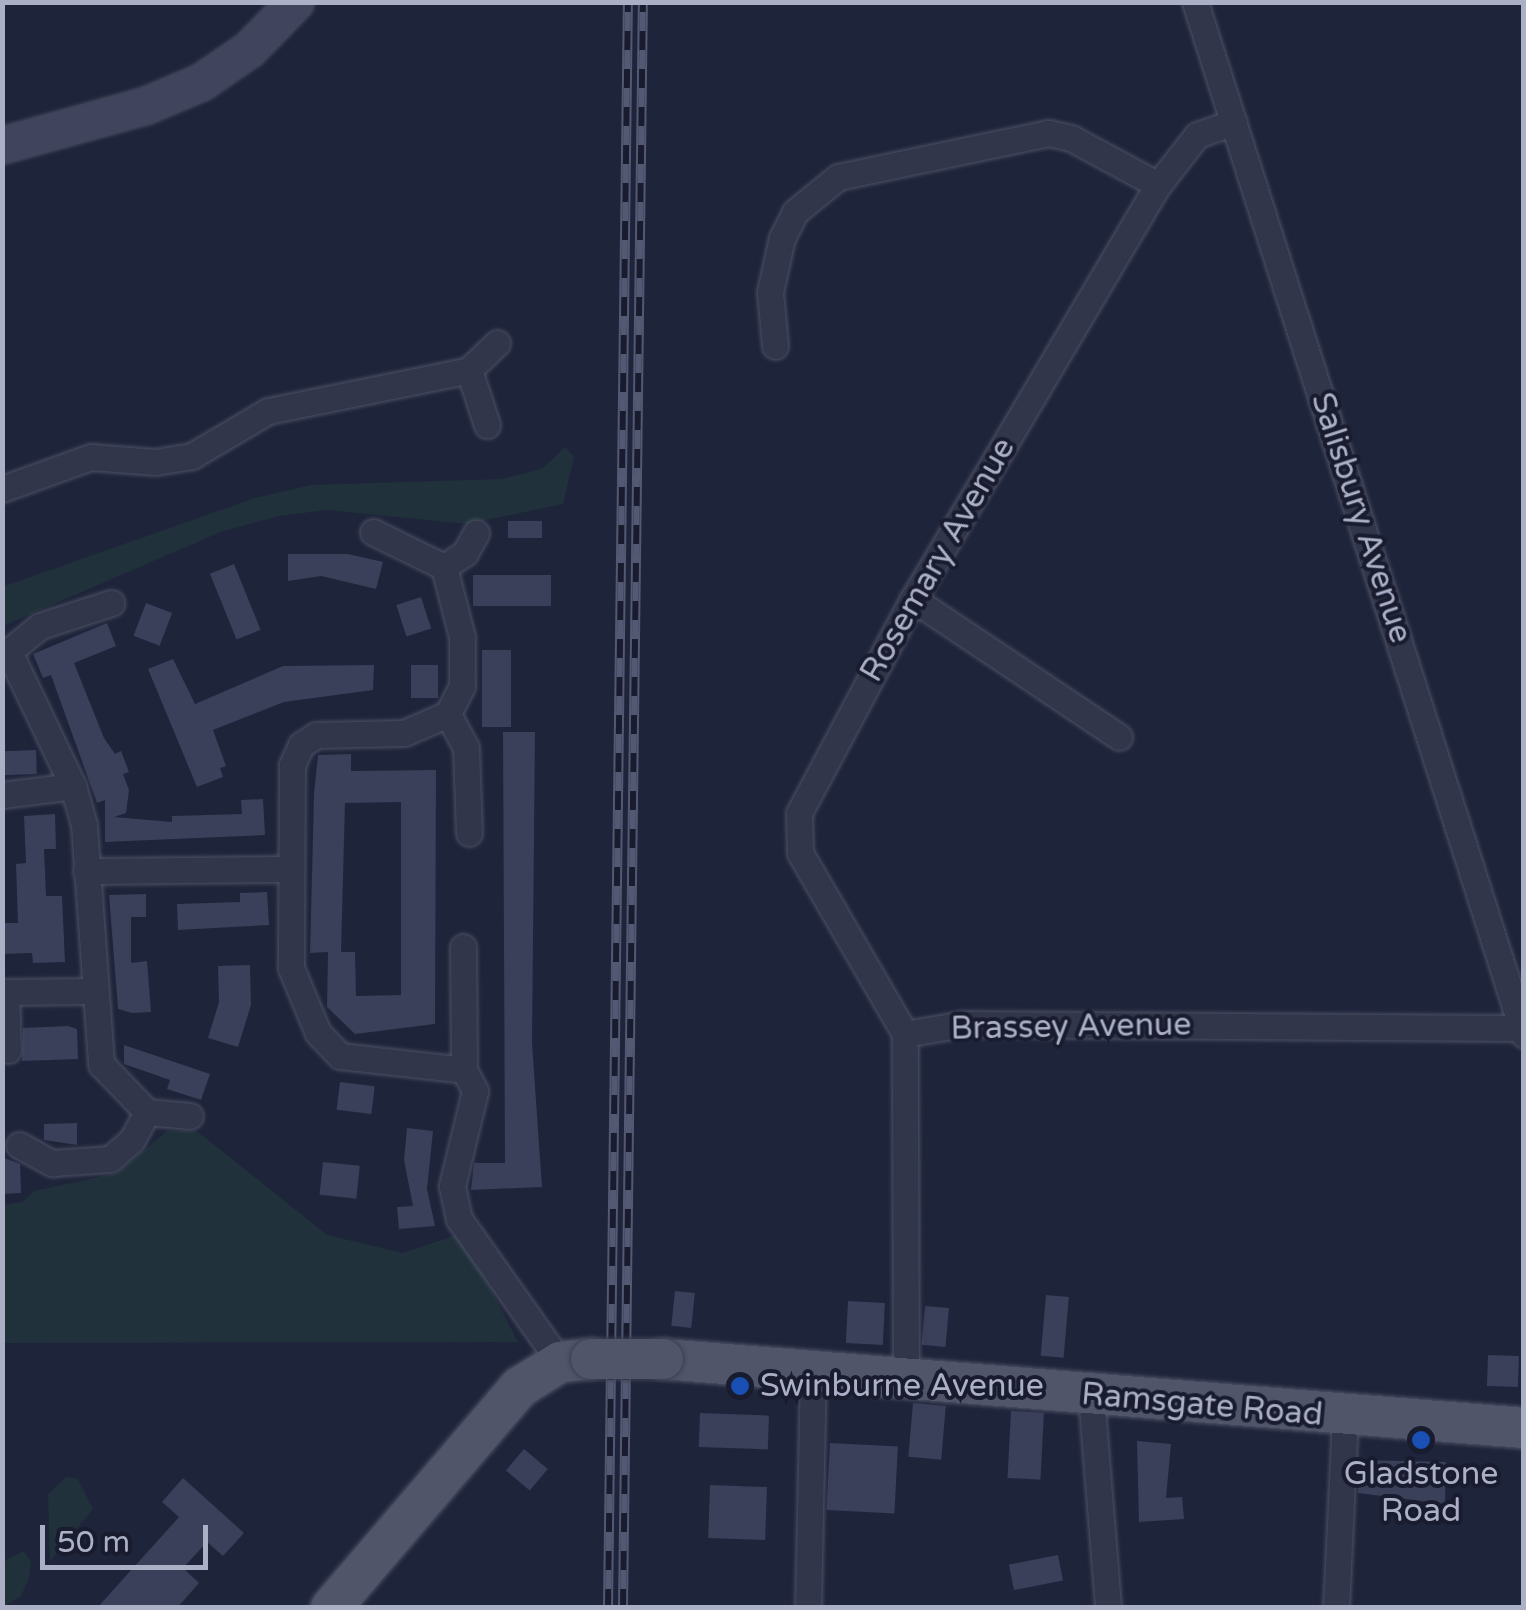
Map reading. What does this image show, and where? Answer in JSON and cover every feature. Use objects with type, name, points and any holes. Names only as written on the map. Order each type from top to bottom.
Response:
[{"type":"main road","name":"Ramsgate Road","points":[[575,1360],[663,1359],[1346,1418],[1524,1428]]},
{"type":"main road","points":[[332,1608],[520,1387],[575,1360]]},
{"type":"street","points":[[2,146],[144,106],[201,82],[249,49],[295,2]]},
{"type":"street","name":"Salisbury Avenue","points":[[1196,2],[1522,1032]]},
{"type":"street","name":"Rosemary Avenue","points":[[905,1034],[800,853],[799,812],[913,599],[1158,185],[1197,135],[1234,122]]},
{"type":"street","points":[[775,346],[770,292],[782,238],[795,212],[838,177],[1048,134],[1071,138],[1158,185]]},
{"type":"street","points":[[2,489],[91,457],[155,462],[192,456],[268,410],[469,370],[497,343]]},
{"type":"street","points":[[469,370],[487,425]]},
{"type":"street","points":[[373,532],[444,567],[462,637],[462,686],[448,714],[404,733],[316,735],[301,744],[288,783],[291,968],[318,1033],[340,1056],[395,1067],[441,1064],[464,1070]]},
{"type":"street","points":[[444,567],[465,553],[476,534]]},
{"type":"street","points":[[913,599],[1119,737]]},
{"type":"street","points":[[111,603],[40,626],[7,657],[73,786],[86,872],[101,1064],[147,1112],[190,1116]]},
{"type":"street","points":[[448,714],[466,748],[469,833]]},
{"type":"street","points":[[2,795],[73,786]]},
{"type":"street","points":[[86,872],[289,869]]},
{"type":"street","points":[[462,947],[464,1070],[475,1092],[452,1186],[460,1219],[575,1360]]},
{"type":"street","points":[[8,1050],[4,992],[93,990]]},
{"type":"street","name":"Brassey Avenue","points":[[906,1378],[905,1034],[964,1024],[1522,1032]]},
{"type":"street","points":[[18,1145],[52,1163],[110,1158],[132,1140],[147,1112]]},
{"type":"street","points":[[808,1608],[813,1371]]},
{"type":"street","points":[[1091,1395],[1108,1608]]},
{"type":"street","points":[[1336,1608],[1346,1418]]},
{"type":"shaded area","points":[[565,447],[574,457],[563,504],[467,524],[327,510],[279,516],[223,531],[3,626],[2,587],[255,498],[311,485],[501,479],[542,469]]},
{"type":"shaded area","points":[[167,1131],[197,1131],[327,1235],[403,1253],[462,1233],[518,1342],[3,1343],[2,1205],[22,1202],[34,1191],[117,1173]]},
{"type":"shaded area","points":[[66,1477],[78,1479],[93,1509],[50,1561],[48,1494]]},
{"type":"shaded area","points":[[23,1551],[31,1561],[29,1578],[21,1596],[3,1607],[3,1562]]},
{"type":"building","points":[[508,521],[542,521],[542,538],[508,538]]},
{"type":"building","points":[[288,554],[348,554],[383,562],[376,589],[321,576],[288,581]]},
{"type":"building","points":[[234,564],[261,630],[236,640],[210,574]]},
{"type":"building","points":[[473,575],[551,575],[551,606],[473,606]]},
{"type":"building","points":[[421,597],[431,628],[406,636],[396,605]]},
{"type":"building","points":[[146,603],[172,613],[160,646],[133,636]]},
{"type":"building","points":[[107,623],[116,646],[74,663],[104,738],[115,754],[121,751],[129,772],[123,774],[129,790],[126,813],[114,817],[172,822],[172,816],[242,814],[241,800],[263,799],[265,835],[105,842],[105,800],[97,803],[51,675],[43,678],[33,654]]},
{"type":"building","points":[[482,650],[511,650],[511,727],[482,727]]},
{"type":"building","points":[[173,659],[195,704],[283,666],[374,665],[373,690],[284,702],[213,730],[226,766],[220,768],[223,777],[197,787],[148,669]]},
{"type":"building","points":[[411,665],[438,665],[438,698],[411,698]]},
{"type":"building","points":[[503,732],[535,732],[532,1043],[542,1187],[471,1190],[474,1163],[505,1163]]},
{"type":"building","points":[[36,750],[37,774],[3,775],[2,751]]},
{"type":"building","points":[[351,754],[351,771],[436,770],[435,1024],[355,1034],[327,1007],[328,952],[310,953],[318,755]],"holes":[[[401,802],[401,995],[356,996],[355,952],[341,952],[345,803]]]},
{"type":"building","points":[[55,814],[56,849],[44,849],[46,896],[62,896],[65,962],[33,963],[32,953],[2,954],[2,923],[18,923],[16,864],[26,863],[24,816]]},
{"type":"building","points":[[267,892],[269,925],[178,930],[177,904],[240,902],[240,893]]},
{"type":"building","points":[[146,894],[146,917],[131,917],[131,963],[147,961],[151,1012],[132,1013],[118,1009],[109,895]]},
{"type":"building","points":[[250,965],[251,1005],[238,1047],[208,1038],[219,1002],[218,966]]},
{"type":"building","points":[[23,1028],[77,1029],[78,1059],[22,1061]]},
{"type":"building","points":[[124,1045],[210,1074],[201,1100],[167,1089],[170,1080],[124,1064]]},
{"type":"building","points":[[340,1082],[375,1086],[371,1114],[337,1110]]},
{"type":"building","points":[[77,1123],[77,1145],[44,1140],[44,1124]]},
{"type":"building","points":[[407,1128],[433,1131],[427,1189],[435,1226],[399,1229],[397,1207],[413,1206],[404,1160]]},
{"type":"building","points":[[2,1157],[20,1164],[21,1193],[2,1194]]},
{"type":"building","points":[[323,1162],[360,1166],[356,1199],[320,1195]]},
{"type":"building","points":[[675,1291],[695,1293],[691,1328],[671,1326]]},
{"type":"building","points":[[1046,1295],[1069,1297],[1064,1358],[1041,1356]]},
{"type":"building","points":[[848,1301],[885,1303],[883,1345],[846,1343]]},
{"type":"building","points":[[925,1306],[949,1308],[946,1347],[922,1345]]},
{"type":"building","points":[[1488,1355],[1519,1356],[1518,1387],[1487,1386]]},
{"type":"building","points":[[913,1403],[946,1406],[941,1460],[908,1457]]},
{"type":"building","points":[[1011,1411],[1044,1413],[1040,1480],[1007,1478]]},
{"type":"building","points":[[700,1413],[769,1415],[768,1449],[699,1447]]},
{"type":"building","points":[[1137,1441],[1171,1444],[1166,1498],[1182,1497],[1184,1519],[1139,1522]]},
{"type":"building","points":[[830,1443],[898,1447],[894,1513],[826,1510]]},
{"type":"building","points":[[524,1449],[548,1469],[530,1490],[506,1470]]},
{"type":"building","points":[[1359,1460],[1446,1462],[1445,1504],[1358,1493]]},
{"type":"building","points":[[183,1478],[244,1533],[223,1556],[207,1542],[183,1568],[199,1583],[177,1608],[97,1608],[179,1517],[162,1502]]},
{"type":"building","points":[[710,1485],[767,1487],[765,1540],[708,1538]]},
{"type":"building","points":[[1058,1555],[1063,1581],[1014,1590],[1009,1565]]},
{"type":"railway","points":[[608,1608],[628,2]]},
{"type":"railway","points":[[623,1608],[643,2]]},
{"type":"place","name":"Swinburne Avenue","points":[[740,1386]]},
{"type":"place","name":"Gladstone Road","points":[[1421,1440]]}]
